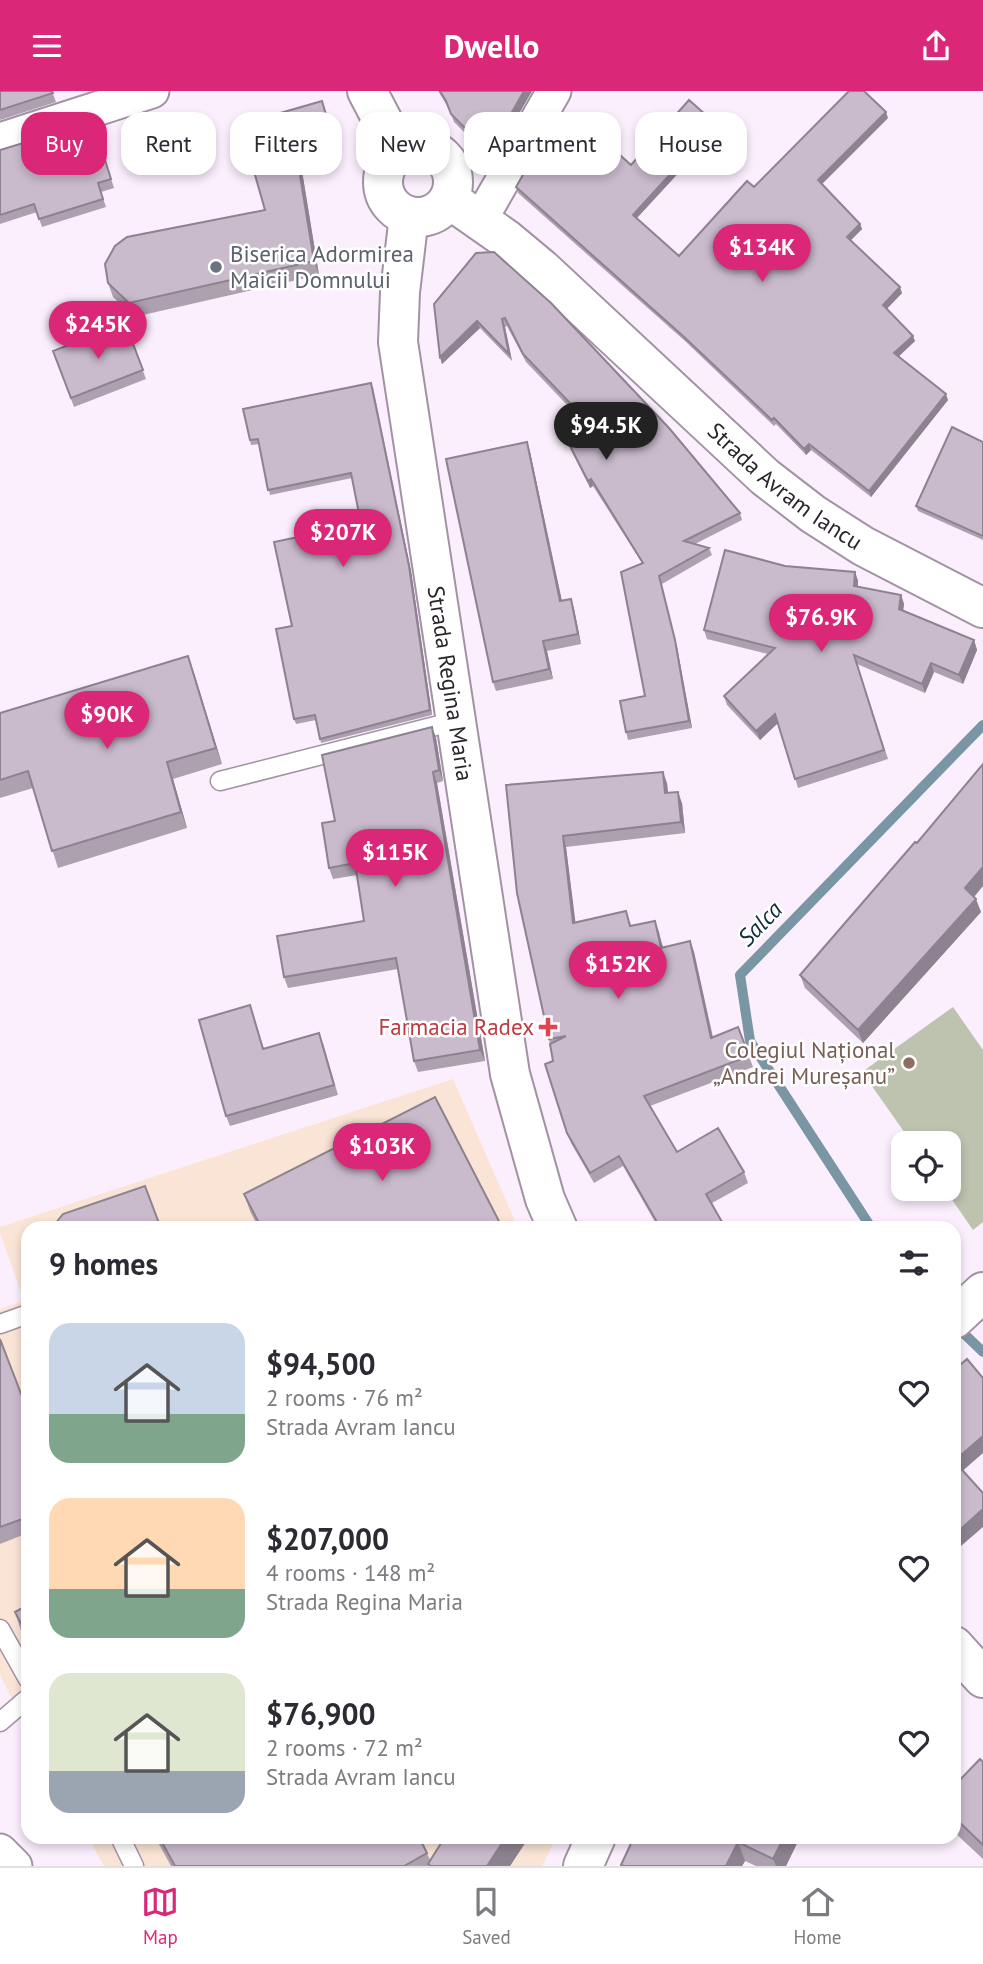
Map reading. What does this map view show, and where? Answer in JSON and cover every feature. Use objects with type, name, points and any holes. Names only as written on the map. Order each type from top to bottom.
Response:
[{"type":"street","points":[[0,140],[152,91]]},
{"type":"street","points":[[367,91],[378,112]]},
{"type":"street","points":[[480,220],[554,91]]},
{"type":"street","points":[[382,175],[388,201],[400,213],[427,216],[443,207],[449,199],[454,183],[450,169]]},
{"type":"street","name":"Strada Avram Iancu","points":[[449,199],[542,269],[765,477],[813,514],[863,545],[982,608]]},
{"type":"street","name":"Strada Regina Maria","points":[[409,216],[399,305],[398,342],[510,1074],[545,1199],[555,1221]]},
{"type":"street","points":[[961,1312],[983,1292]]},
{"type":"street","points":[[961,1654],[983,1678]]},
{"type":"street","points":[[583,1866],[593,1844]]},
{"type":"street","points":[[0,1851],[15,1866]]},
{"type":"lane","points":[[220,781],[455,721]]},
{"type":"lane","points":[[0,1324],[21,1316]]},
{"type":"lane","points":[[0,1629],[21,1666]]},
{"type":"lane","points":[[0,1722],[21,1704]]},
{"type":"lane","points":[[123,1844],[134,1866]]},
{"type":"shaded area","points":[[453,1079],[515,1221],[21,1221],[21,1292],[0,1227]]},
{"type":"shaded area","points":[[21,1302],[21,1716],[0,1675],[0,1309]]},
{"type":"shaded area","points":[[91,1844],[553,1844],[542,1866],[104,1866]]},
{"type":"green space","points":[[953,1007],[983,1050],[983,1222],[973,1230],[953,1201],[961,1201],[961,1131],[904,1131],[862,1072]]},
{"type":"building","points":[[0,91],[52,91],[53,93],[0,110]]},
{"type":"building","points":[[440,91],[524,91],[512,112],[464,112],[464,127],[451,114]]},
{"type":"building","points":[[849,91],[864,91],[886,112],[818,180],[860,224],[847,237],[900,287],[883,305],[913,336],[894,353],[946,394],[869,491],[809,444],[804,449],[774,418],[772,420],[683,336],[516,187],[523,175],[621,175],[621,156],[631,165],[635,161],[635,175],[669,175],[633,215],[679,256],[747,181],[754,187]]},
{"type":"building","points":[[689,100],[702,112],[678,112]]},
{"type":"building","name":"Biserica Adormirea Maicii Domnului","points":[[322,101],[325,112],[284,112]]},
{"type":"building","points":[[21,144],[21,175],[107,175],[107,166],[111,179],[98,183],[103,199],[39,219],[34,204],[0,215],[0,150]]},
{"type":"building","name":"Biserica Adormirea Maicii Domnului","points":[[255,175],[300,175],[314,261],[129,303],[108,283],[105,264],[115,246],[127,237],[265,210]]},
{"type":"building","points":[[494,252],[551,303],[669,428],[740,513],[684,541],[709,548],[659,576],[675,640],[689,721],[626,732],[620,701],[645,696],[621,572],[643,563],[591,479],[588,481],[570,446],[590,431],[596,430],[523,354],[505,318],[502,319],[509,354],[477,321],[440,357],[434,304],[476,253]]},
{"type":"building","points":[[125,323],[143,370],[71,398],[53,351]]},
{"type":"building","points":[[371,383],[409,566],[430,710],[320,739],[315,715],[294,719],[276,629],[292,626],[274,542],[361,524],[351,473],[268,490],[258,439],[250,440],[243,409]]},
{"type":"building","points":[[952,427],[983,442],[983,536],[916,506]]},
{"type":"building","points":[[527,442],[560,601],[571,599],[578,634],[543,641],[549,669],[493,682],[446,459]]},
{"type":"building","points":[[725,550],[785,566],[855,572],[854,586],[901,595],[899,609],[974,640],[959,675],[931,663],[922,684],[854,655],[884,750],[795,779],[775,714],[756,731],[724,696],[775,648],[704,630]]},
{"type":"building","points":[[188,656],[216,748],[167,762],[181,812],[52,851],[28,771],[0,780],[0,713]]},
{"type":"building","points":[[432,727],[439,770],[433,772],[480,1050],[414,1061],[396,958],[284,977],[277,936],[364,921],[355,863],[329,868],[322,823],[335,821],[322,755]]},
{"type":"building","points":[[983,764],[983,867],[965,888],[976,899],[858,1030],[800,975]]},
{"type":"building","points":[[663,772],[665,793],[678,792],[681,822],[563,836],[573,923],[626,911],[630,926],[655,921],[661,948],[690,941],[711,1038],[738,1027],[749,1056],[644,1096],[677,1152],[718,1128],[744,1172],[706,1194],[721,1221],[656,1221],[619,1156],[590,1173],[567,1133],[545,1064],[553,1061],[550,1044],[566,1036],[549,1039],[517,893],[506,785]]},
{"type":"building","points":[[250,1005],[263,1049],[319,1033],[334,1085],[226,1116],[199,1020]]},
{"type":"building","points":[[435,1097],[499,1221],[258,1221],[244,1194]]},
{"type":"building","points":[[145,1186],[158,1221],[57,1221],[63,1214]]},
{"type":"building","points":[[0,1339],[21,1394],[21,1520],[0,1527]]},
{"type":"building","points":[[967,1359],[983,1378],[983,1436],[961,1455],[961,1364]]},
{"type":"building","points":[[961,1469],[983,1493],[983,1509],[961,1529]]},
{"type":"building","points":[[21,1609],[21,1624],[15,1612]]},
{"type":"building","points":[[980,1759],[983,1762],[983,1845],[961,1824],[961,1779]]},
{"type":"building","points":[[163,1844],[422,1844],[427,1853],[404,1866],[175,1866]]},
{"type":"building","points":[[441,1844],[501,1844],[487,1866],[428,1864]]},
{"type":"building","points":[[631,1844],[737,1844],[726,1866],[621,1865]]},
{"type":"building","points":[[742,1844],[780,1844],[773,1859]]},
{"type":"waterway","name":"Salca","points":[[867,1221],[750,1041],[740,975],[983,725]]},
{"type":"waterway","name":"Salca","points":[[961,1331],[983,1352]]},
{"type":"place","name":"Biserica Adormirea Maicii Domnului","points":[[216,267]]},
{"type":"place","name":"Farmacia Radex","points":[[548,1027]]},
{"type":"place","name":"Colegiul Național „Andrei Mureșanu”","points":[[909,1063]]}]
